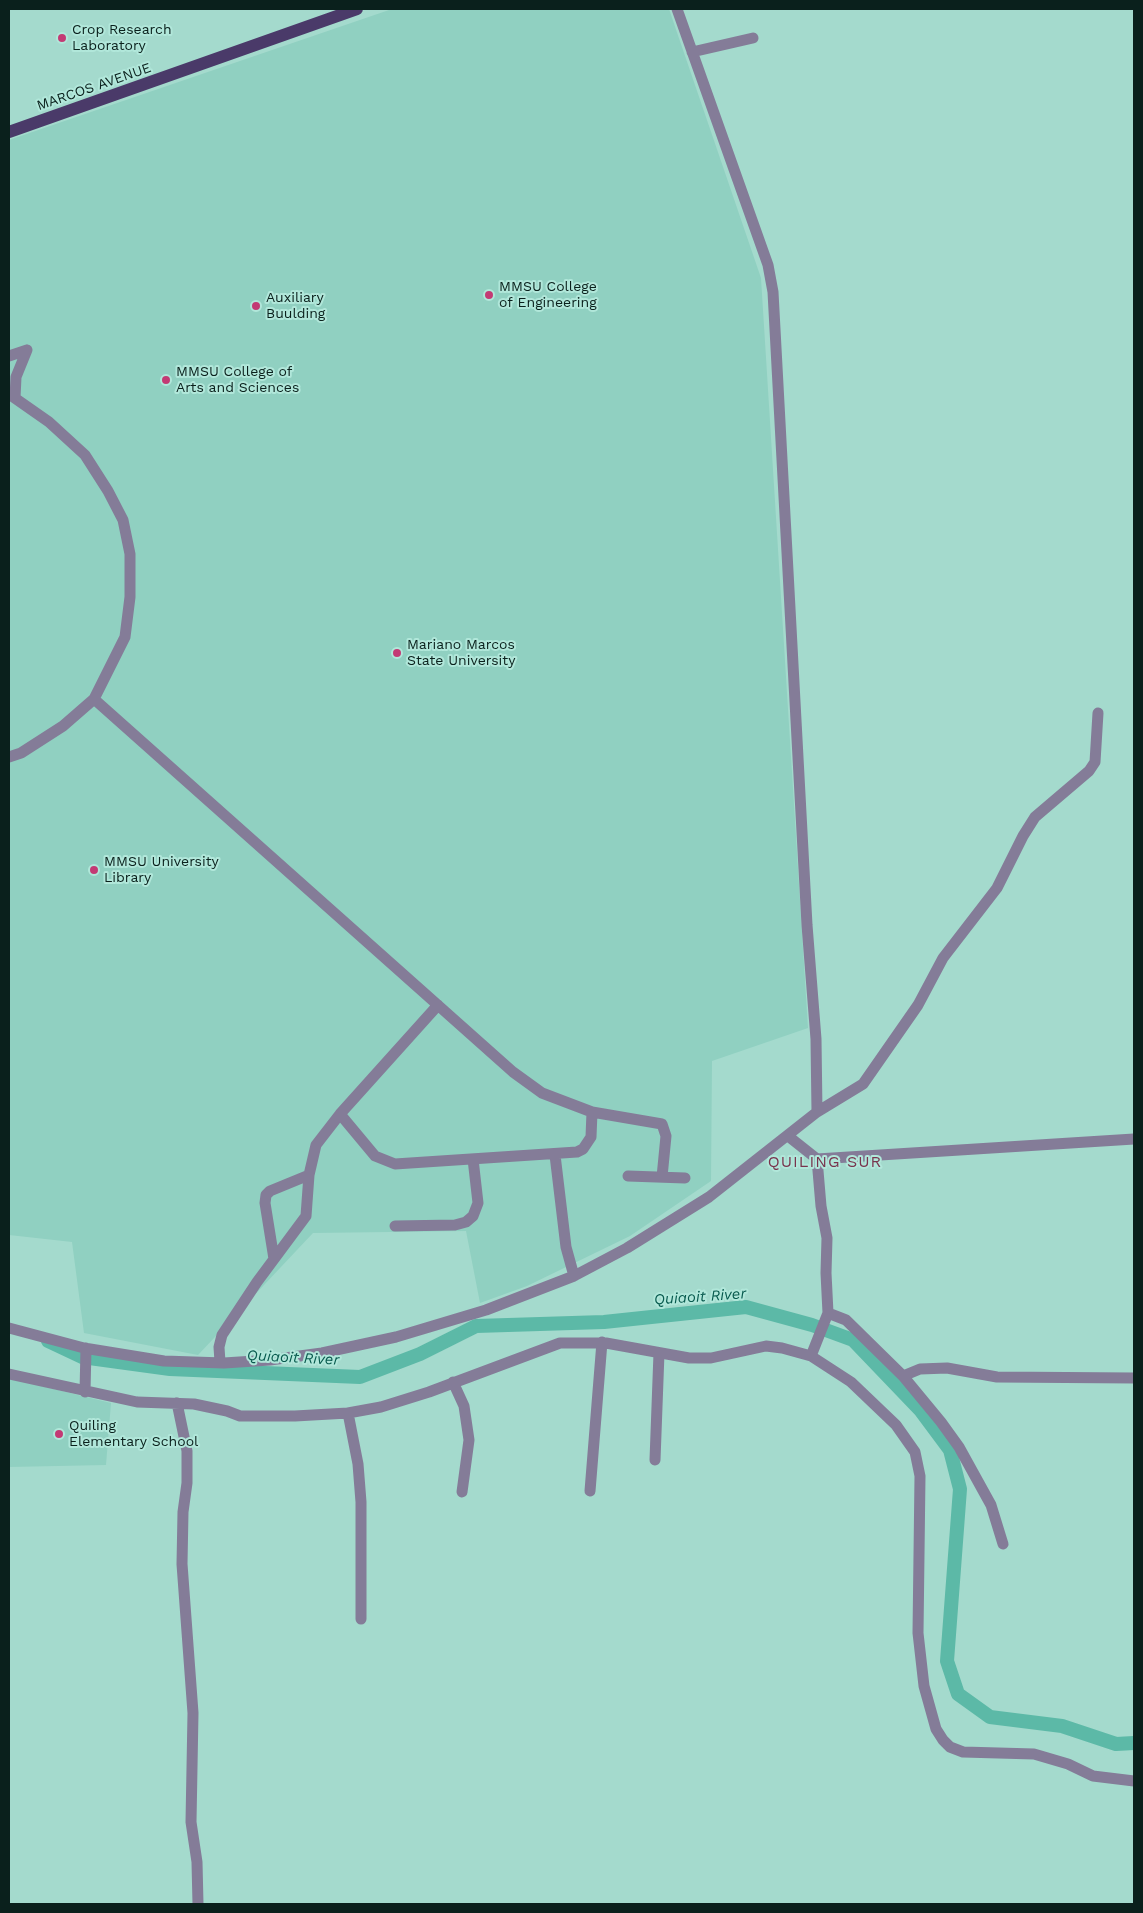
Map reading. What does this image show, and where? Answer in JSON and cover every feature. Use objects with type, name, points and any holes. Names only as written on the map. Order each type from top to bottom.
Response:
[{"type":"main road","name":"MARCOS AVENUE","points":[[9,132],[202,66],[357,9]]},
{"type":"street","points":[[677,9],[768,265],[773,292],[807,925],[816,1038],[818,1112]]},
{"type":"street","points":[[692,52],[753,38]]},
{"type":"street","points":[[9,356],[27,350],[16,378],[12,396],[49,422],[85,455],[108,491],[123,520],[130,554],[130,597],[125,637],[110,671],[94,699],[63,726],[21,753],[9,757]]},
{"type":"street","points":[[94,699],[513,1072],[542,1093],[592,1112],[662,1124],[666,1136],[662,1177]]},
{"type":"street","points":[[9,1328],[86,1352],[164,1361],[220,1362],[270,1360],[322,1353],[396,1336],[486,1310],[574,1276],[671,1222],[818,1112],[863,1084],[918,1005],[943,958],[997,888],[1023,836],[1035,817],[1089,770],[1095,762],[1098,713]]},
{"type":"street","points":[[220,1362],[219,1347],[222,1335],[306,1216],[309,1175],[316,1145],[340,1114],[438,1005]]},
{"type":"street","points":[[340,1114],[376,1156],[395,1164],[555,1155],[581,1151],[588,1144],[592,1112]]},
{"type":"street","points":[[788,1136],[817,1158],[1134,1139]]},
{"type":"street","points":[[555,1155],[566,1246],[574,1276]]},
{"type":"street","points":[[813,1353],[826,1317],[827,1238],[821,1206],[817,1158]]},
{"type":"street","points":[[395,1226],[455,1225],[466,1222],[473,1216],[478,1203],[473,1159]]},
{"type":"street","points":[[274,1259],[266,1195],[270,1191],[309,1175]]},
{"type":"street","points":[[628,1176],[685,1178]]},
{"type":"street","points":[[826,1317],[846,1320],[904,1376],[959,1447],[991,1505],[1003,1544]]},
{"type":"street","points":[[9,1374],[86,1388],[137,1402],[177,1403],[219,1409],[240,1416],[348,1413],[380,1407],[560,1343],[602,1342],[688,1358],[711,1358],[766,1346],[813,1353],[851,1382],[896,1425],[915,1452],[920,1476],[918,1633],[924,1686],[936,1729],[943,1740],[950,1747],[963,1752],[1034,1754],[1068,1764],[1092,1776],[1134,1781]]},
{"type":"street","points":[[590,1491],[602,1342]]},
{"type":"street","points":[[86,1352],[86,1388]]},
{"type":"street","points":[[655,1460],[658,1353]]},
{"type":"street","points":[[904,1376],[920,1369],[947,1368],[997,1377],[1134,1378]]},
{"type":"street","points":[[453,1382],[464,1406],[469,1440],[462,1492]]},
{"type":"street","points":[[177,1403],[187,1451],[182,1564],[193,1712],[191,1822],[197,1862],[198,1904]]},
{"type":"street","points":[[348,1413],[358,1464],[361,1502],[361,1619]]},
{"type":"shaded area","name":"Mariano Marcos State University","points":[[392,9],[669,9],[761,278],[808,1028],[712,1061],[711,1181],[630,1236],[527,1286],[480,1303],[466,1231],[313,1233],[198,1355],[84,1333],[72,1242],[9,1235],[9,140]]},
{"type":"shaded area","name":"Quiling Elementary School","points":[[9,1378],[111,1403],[106,1465],[9,1467]]},
{"type":"waterway","name":"Quiaoit River","points":[[48,1341],[82,1357],[170,1369],[360,1377],[420,1354],[476,1326],[604,1322],[746,1307],[812,1325],[853,1340],[921,1411],[950,1450],[960,1489],[947,1661],[958,1694],[990,1717],[1062,1726],[1116,1744],[1134,1743]]},
{"type":"place","name":"Crop Research Laboratory","points":[[62,38]]},
{"type":"place","name":"MMSU College of Engineering","points":[[489,295]]},
{"type":"place","name":"Auxiliary Buulding","points":[[256,306]]},
{"type":"place","name":"MMSU College of Arts and Sciences","points":[[166,380]]},
{"type":"place","name":"Mariano Marcos State University","points":[[397,653]]},
{"type":"place","name":"MMSU University Library","points":[[94,870]]},
{"type":"place","name":"Quiling Elementary School","points":[[59,1434]]},
{"type":"district","name":"QUILING SUR","points":[[825,1162]]}]
